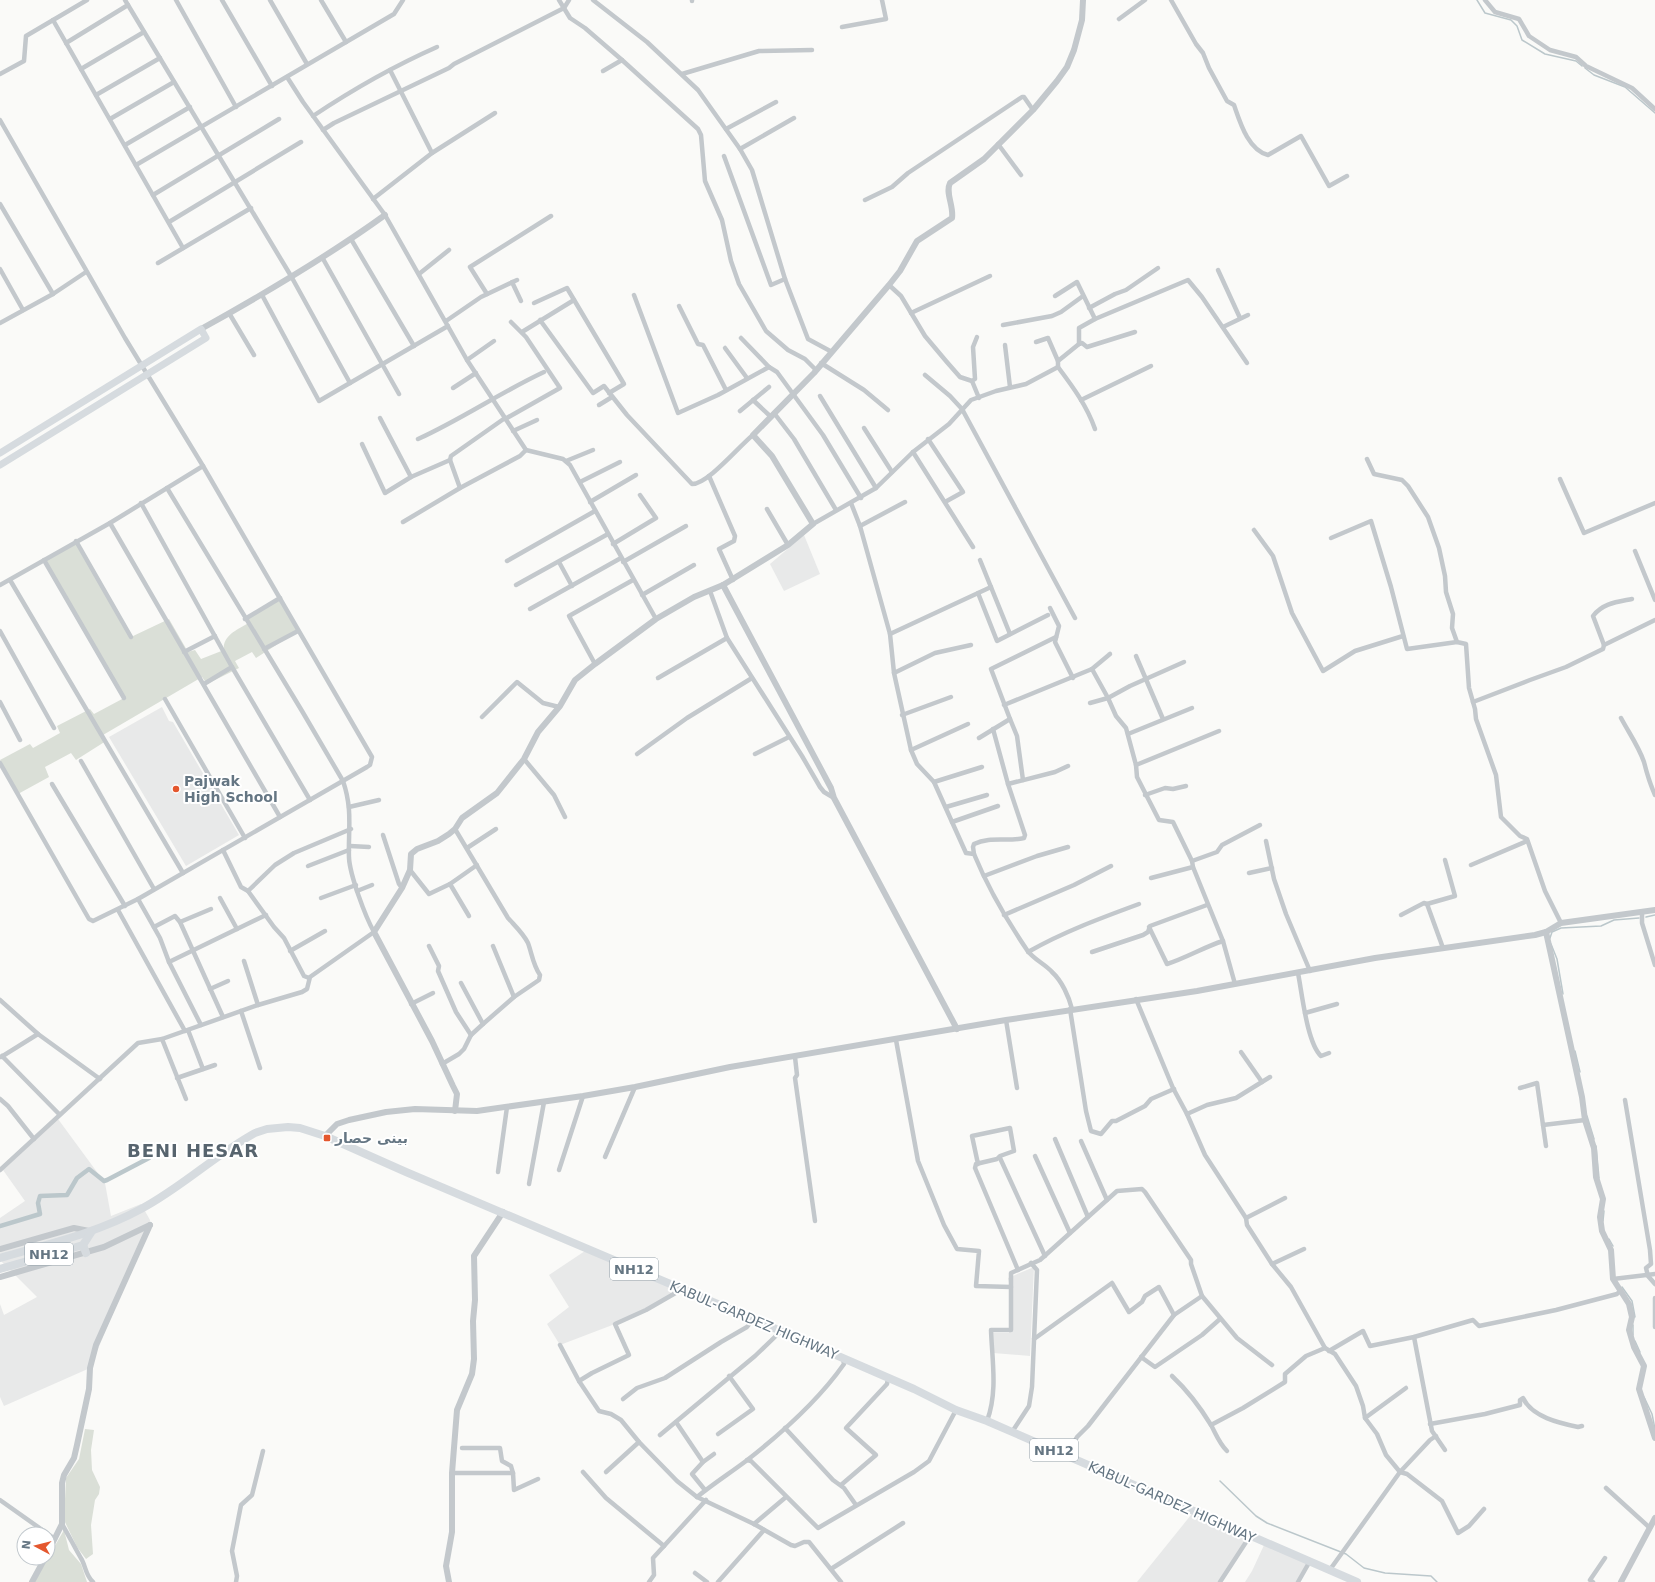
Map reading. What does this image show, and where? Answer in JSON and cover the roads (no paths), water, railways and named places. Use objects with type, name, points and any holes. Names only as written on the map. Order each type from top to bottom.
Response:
[{"type":"highway","name":"KABUL-GARDEZ HIGHWAY","points":[[92,1231],[118,1222],[143,1209],[255,1133],[267,1129],[288,1127],[300,1128],[325,1136],[406,1172],[681,1288],[843,1358],[956,1410],[987,1421],[1195,1510],[1250,1536],[1357,1582]]},
{"type":"highway","name":"NH12","points":[[0,1268],[84,1249],[92,1231]]},
{"type":"highway","name":"NH12","points":[[0,1258],[92,1231]]},
{"type":"main road","points":[[0,454],[200,330],[206,338],[0,465]]},
{"type":"street","points":[[0,74],[24,61],[26,36],[86,0]]},
{"type":"street","points":[[176,0],[236,107]]},
{"type":"street","points":[[222,0],[272,86]]},
{"type":"street","points":[[270,0],[306,64]]},
{"type":"street","points":[[321,0],[346,42]]},
{"type":"street","points":[[136,165],[272,86],[306,64],[394,14],[403,0]]},
{"type":"street","points":[[559,0],[570,18],[585,28],[622,60],[698,129],[701,135],[705,181],[722,220],[731,262],[739,284],[766,331],[788,350],[805,359],[816,370]]},
{"type":"street","points":[[323,130],[334,123],[401,92],[564,8],[568,0]]},
{"type":"street","points":[[593,0],[647,42],[682,74],[709,103],[740,149],[754,177],[785,279],[808,339],[832,352]]},
{"type":"street","points":[[842,27],[886,19],[882,0]]},
{"type":"street","points":[[540,320],[593,393],[604,386],[610,395],[692,484],[696,484],[709,476],[753,435],[816,370],[900,271],[917,241],[952,218],[953,211],[948,188],[950,183],[984,159],[1033,110],[1057,81],[1071,59],[1079,33],[1083,0]]},
{"type":"street","points":[[1119,20],[1145,0]]},
{"type":"street","points":[[1171,0],[1196,44],[1203,53],[1209,68],[1227,102],[1234,105],[1250,141],[1258,149],[1268,155],[1299,136],[1303,136],[1329,186],[1347,176]]},
{"type":"street","points":[[1485,0],[1495,12],[1519,19],[1529,36],[1550,50],[1576,57],[1586,66],[1632,88],[1655,109]]},
{"type":"street","points":[[66,43],[127,2],[291,276],[350,383]]},
{"type":"street","points":[[53,20],[183,248]]},
{"type":"street","points":[[81,69],[144,32]]},
{"type":"street","points":[[313,116],[335,101],[390,70],[437,47]]},
{"type":"street","points":[[682,74],[759,51],[812,50]]},
{"type":"street","points":[[96,95],[160,58]]},
{"type":"street","points":[[603,71],[622,60]]},
{"type":"street","points":[[390,70],[432,153]]},
{"type":"street","points":[[287,76],[313,116],[385,215],[467,360],[526,450],[566,461],[593,450]]},
{"type":"street","points":[[110,119],[174,82]]},
{"type":"street","points":[[865,200],[892,187],[908,173],[1022,96],[1033,110]]},
{"type":"street","points":[[726,129],[776,102]]},
{"type":"street","points":[[125,145],[190,107]]},
{"type":"street","points":[[373,199],[432,153],[495,113]]},
{"type":"street","points":[[740,149],[794,118]]},
{"type":"street","points":[[153,195],[279,119]]},
{"type":"street","points":[[0,120],[86,272],[203,466],[372,757],[370,765],[343,781],[138,899],[118,910],[91,921],[0,763]]},
{"type":"street","points":[[169,222],[300,142]]},
{"type":"street","points":[[998,144],[1021,175]]},
{"type":"street","points":[[724,156],[771,285],[785,279]]},
{"type":"street","points":[[0,204],[53,294]]},
{"type":"street","points":[[158,263],[251,208]]},
{"type":"street","points":[[200,330],[262,295],[351,240],[385,215]]},
{"type":"street","points":[[487,294],[470,267],[551,216]]},
{"type":"street","points":[[351,240],[414,346]]},
{"type":"street","points":[[419,274],[449,250]]},
{"type":"street","points":[[322,257],[399,394]]},
{"type":"street","points":[[1089,308],[1115,294],[1126,290],[1158,268]]},
{"type":"street","points":[[0,269],[23,310]]},
{"type":"street","points":[[1218,270],[1240,318]]},
{"type":"street","points":[[0,323],[53,294],[86,272]]},
{"type":"street","points":[[911,313],[990,276]]},
{"type":"street","points":[[262,295],[319,401],[414,346],[487,294],[517,280]]},
{"type":"street","points":[[1079,344],[1079,328],[1095,319],[1187,280],[1202,297],[1247,363]]},
{"type":"street","points":[[512,282],[521,301]]},
{"type":"street","points":[[1055,296],[1076,282],[1095,319]]},
{"type":"street","points":[[889,285],[901,296],[925,336],[960,377],[972,381],[979,398]]},
{"type":"street","points":[[534,303],[566,287],[624,384],[599,405]]},
{"type":"street","points":[[634,295],[678,413],[769,367]]},
{"type":"street","points":[[1003,325],[1052,316],[1061,312],[1082,296]]},
{"type":"street","points":[[522,332],[574,300]]},
{"type":"street","points":[[679,306],[698,344],[703,344],[726,390]]},
{"type":"street","points":[[230,313],[254,355]]},
{"type":"street","points":[[1223,327],[1248,315]]},
{"type":"street","points":[[362,444],[385,493],[411,477],[450,460],[451,456],[505,418],[560,388],[522,332],[511,322]]},
{"type":"street","points":[[1058,361],[1079,344],[1082,343],[1087,347],[1135,332]]},
{"type":"street","points":[[972,381],[975,379],[973,347],[977,337]]},
{"type":"street","points":[[741,338],[769,367],[777,372],[792,395],[823,436],[861,498]]},
{"type":"street","points":[[1036,342],[1048,338],[1058,361],[1058,367],[1090,414],[1095,430]]},
{"type":"street","points":[[467,360],[494,341]]},
{"type":"street","points":[[1005,345],[1010,387]]},
{"type":"street","points":[[725,348],[748,378]]},
{"type":"street","points":[[822,363],[864,390],[888,410]]},
{"type":"street","points":[[1081,400],[1151,366]]},
{"type":"street","points":[[0,1170],[138,1043],[162,1039],[258,1005],[302,992],[309,985],[309,978],[324,965],[374,932],[402,888],[410,870],[410,857],[414,851],[438,841],[455,830],[462,818],[497,793],[524,759],[538,732],[559,707],[575,680],[594,664],[656,619],[694,597],[724,585],[788,545],[813,524],[836,510],[851,504],[876,488],[913,452],[949,424],[971,400],[1010,387],[1026,384],[1058,367]]},
{"type":"street","points":[[418,439],[450,424],[516,385],[544,372]]},
{"type":"street","points":[[453,388],[476,373]]},
{"type":"street","points":[[925,375],[950,396],[962,409],[1075,618]]},
{"type":"street","points":[[740,411],[769,387]]},
{"type":"street","points":[[820,396],[876,488]]},
{"type":"street","points":[[753,400],[772,415],[794,439],[836,510]]},
{"type":"street","points":[[380,418],[411,477]]},
{"type":"street","points":[[513,431],[537,420]]},
{"type":"street","points":[[864,428],[892,472]]},
{"type":"street","points":[[753,435],[772,456],[813,524]]},
{"type":"street","points":[[928,439],[963,492],[945,502]]},
{"type":"street","points":[[403,522],[460,488],[520,456],[526,450]]},
{"type":"street","points":[[913,452],[973,547]]},
{"type":"street","points":[[1367,459],[1374,474],[1402,480],[1408,486],[1428,517],[1442,562],[1446,592],[1452,614],[1452,628],[1457,642]]},
{"type":"street","points":[[450,460],[460,488]]},
{"type":"street","points":[[566,461],[580,482],[613,544],[656,619]]},
{"type":"street","points":[[580,482],[620,462]]},
{"type":"street","points":[[0,585],[110,523],[203,466]]},
{"type":"street","points":[[590,502],[636,475]]},
{"type":"street","points":[[709,476],[735,536],[734,541],[719,549],[732,580]]},
{"type":"street","points":[[1560,479],[1584,533],[1655,503]]},
{"type":"street","points":[[167,488],[245,619],[302,710],[343,781],[347,794],[351,829],[349,860],[357,891],[367,919],[457,1094],[455,1112]]},
{"type":"street","points":[[613,544],[656,518],[640,495]]},
{"type":"street","points":[[860,526],[905,502]]},
{"type":"street","points":[[141,503],[232,667],[310,800]]},
{"type":"street","points":[[851,504],[860,526],[890,634],[894,673],[902,715],[911,750],[917,764],[934,782],[966,853],[974,854]]},
{"type":"street","points":[[767,509],[788,545]]},
{"type":"street","points":[[507,561],[595,511]]},
{"type":"street","points":[[1331,538],[1370,521],[1391,587],[1407,649],[1457,642],[1466,644],[1468,683],[1476,719],[1496,774],[1501,817],[1527,842],[1545,891],[1562,924]]},
{"type":"street","points":[[110,523],[280,817]]},
{"type":"street","points":[[530,609],[686,526]]},
{"type":"street","points":[[1254,530],[1273,556],[1292,613],[1322,671],[1355,651],[1403,636]]},
{"type":"street","points":[[516,585],[608,534]]},
{"type":"street","points":[[76,541],[131,637]]},
{"type":"street","points":[[1635,551],[1655,600]]},
{"type":"street","points":[[44,560],[124,698]]},
{"type":"street","points":[[980,560],[1010,634]]},
{"type":"street","points":[[559,562],[572,586]]},
{"type":"street","points":[[642,595],[694,565]]},
{"type":"street","points":[[10,580],[183,873]]},
{"type":"street","points":[[594,664],[569,616],[633,580]]},
{"type":"street","points":[[724,585],[831,788],[834,798],[958,1029]]},
{"type":"street","points":[[890,634],[991,587]]},
{"type":"street","points":[[710,591],[727,638],[824,792],[834,798]]},
{"type":"street","points":[[978,593],[997,641],[1048,615]]},
{"type":"street","points":[[245,619],[280,598]]},
{"type":"street","points":[[1604,645],[1593,616],[1597,611],[1613,602],[1632,599]]},
{"type":"street","points":[[1050,608],[1059,626],[1056,642],[1073,678]]},
{"type":"street","points":[[1473,702],[1566,668],[1603,649],[1604,645],[1655,620]]},
{"type":"street","points":[[264,649],[298,630]]},
{"type":"street","points":[[0,631],[54,728]]},
{"type":"street","points":[[184,652],[215,636]]},
{"type":"street","points":[[1024,780],[1017,736],[1004,706],[991,669],[1056,637]]},
{"type":"street","points":[[658,678],[727,638]]},
{"type":"street","points":[[894,673],[935,653],[971,645]]},
{"type":"street","points":[[1004,706],[1092,669],[1110,654]]},
{"type":"street","points":[[1136,656],[1164,719]]},
{"type":"street","points":[[1090,703],[1108,698],[1184,662]]},
{"type":"street","points":[[204,684],[232,667]]},
{"type":"street","points":[[1092,669],[1116,716],[1126,728],[1136,765],[1137,777],[1145,795],[1159,820],[1173,822],[1192,861],[1207,905],[1223,941],[1234,984]]},
{"type":"street","points":[[637,754],[687,718],[752,678]]},
{"type":"street","points":[[482,717],[517,682],[543,703],[559,707]]},
{"type":"street","points":[[902,715],[951,698]]},
{"type":"street","points":[[165,699],[245,838]]},
{"type":"street","points":[[0,702],[20,740]]},
{"type":"street","points":[[1128,734],[1192,708]]},
{"type":"street","points":[[1621,718],[1636,745],[1644,763],[1647,777],[1655,794]]},
{"type":"street","points":[[979,738],[1010,719]]},
{"type":"street","points":[[911,750],[968,724]]},
{"type":"street","points":[[993,729],[1008,784],[1025,835],[1024,838],[978,842],[974,844],[974,854],[1004,915],[1028,952],[1053,973],[1064,988],[1071,1009],[1084,1104],[1091,1131],[1102,1134],[1112,1121],[1116,1121],[1145,1106],[1151,1099],[1174,1090]]},
{"type":"street","points":[[1136,765],[1219,731]]},
{"type":"street","points":[[755,754],[789,737]]},
{"type":"street","points":[[524,759],[554,796],[565,817]]},
{"type":"street","points":[[81,760],[154,889]]},
{"type":"street","points":[[1008,784],[1055,772],[1068,766]]},
{"type":"street","points":[[934,782],[982,767]]},
{"type":"street","points":[[52,784],[125,906]]},
{"type":"street","points":[[1145,795],[1165,788],[1174,789],[1186,786]]},
{"type":"street","points":[[946,807],[987,795]]},
{"type":"street","points":[[349,807],[379,800]]},
{"type":"street","points":[[952,822],[998,806]]},
{"type":"street","points":[[1192,861],[1216,852],[1222,845],[1260,825]]},
{"type":"street","points":[[248,891],[275,865],[294,853],[351,829]]},
{"type":"street","points":[[467,848],[496,829]]},
{"type":"street","points":[[442,1064],[459,1054],[464,1049],[471,1035],[514,997],[539,980],[540,976],[534,967],[527,942],[516,926],[508,918],[455,830]]},
{"type":"street","points":[[383,835],[399,884],[402,888]]},
{"type":"street","points":[[1266,841],[1272,868],[1286,914],[1310,971]]},
{"type":"street","points":[[1471,865],[1527,842]]},
{"type":"street","points":[[308,866],[350,848],[369,846]]},
{"type":"street","points":[[984,876],[1037,856],[1068,847]]},
{"type":"street","points":[[223,850],[241,887],[248,891],[274,927],[284,938],[290,952],[304,976],[309,978]]},
{"type":"street","points":[[1401,915],[1424,904],[1455,896],[1446,860]]},
{"type":"street","points":[[410,870],[429,894],[450,884],[477,865]]},
{"type":"street","points":[[1004,915],[1074,885],[1110,866]]},
{"type":"street","points":[[1151,878],[1193,867]]},
{"type":"street","points":[[1249,873],[1272,868]]},
{"type":"street","points":[[450,884],[469,916]]},
{"type":"street","points":[[321,898],[356,885]]},
{"type":"street","points":[[357,891],[372,885]]},
{"type":"street","points":[[220,898],[237,929]]},
{"type":"street","points":[[138,899],[154,927],[169,962],[201,1025]]},
{"type":"street","points":[[1028,952],[1052,938],[1139,904]]},
{"type":"street","points":[[1427,904],[1443,948]]},
{"type":"street","points":[[1149,927],[1207,905]]},
{"type":"street","points":[[180,922],[211,909]]},
{"type":"street","points":[[118,910],[187,1031],[203,1069]]},
{"type":"street","points":[[325,1136],[337,1124],[365,1116],[400,1110],[477,1112],[636,1088],[730,1068],[1071,1009],[1234,984],[1546,932],[1562,924],[1655,910]]},
{"type":"street","points":[[1642,912],[1642,923],[1655,965]]},
{"type":"street","points":[[169,962],[266,915]]},
{"type":"street","points":[[154,927],[175,916],[180,922],[223,1017]]},
{"type":"street","points":[[1149,927],[1167,964],[1203,950],[1209,945],[1223,941]]},
{"type":"street","points":[[1092,952],[1143,935],[1148,932],[1149,927]]},
{"type":"street","points":[[290,952],[325,931]]},
{"type":"street","points":[[1546,932],[1582,1097],[1585,1120],[1594,1148],[1596,1178],[1604,1199],[1600,1217],[1602,1230],[1611,1250],[1613,1279],[1629,1304],[1632,1316],[1629,1330],[1634,1347],[1644,1366],[1639,1389],[1655,1438]]},
{"type":"street","points":[[429,946],[439,966],[438,971],[456,1012],[471,1035]]},
{"type":"street","points":[[493,946],[514,997]]},
{"type":"street","points":[[244,961],[258,1005]]},
{"type":"street","points":[[1298,973],[1305,1013],[1313,1043],[1319,1054],[1324,1056],[1329,1053]]},
{"type":"street","points":[[210,989],[228,981]]},
{"type":"street","points":[[461,983],[483,1024]]},
{"type":"street","points":[[411,1004],[433,993]]},
{"type":"street","points":[[1136,999],[1174,1090],[1187,1114],[1205,1155],[1246,1218],[1247,1225],[1272,1264],[1291,1287],[1327,1349],[1335,1354],[1356,1386],[1363,1406],[1365,1418],[1377,1434],[1386,1455],[1400,1472],[1442,1500],[1458,1533],[1470,1526],[1484,1509]]},
{"type":"street","points":[[0,1000],[38,1034],[100,1079]]},
{"type":"street","points":[[1305,1013],[1337,1004]]},
{"type":"street","points":[[241,1011],[260,1068]]},
{"type":"street","points":[[1006,1020],[1017,1088]]},
{"type":"street","points":[[38,1034],[1,1057],[60,1114]]},
{"type":"street","points":[[162,1039],[186,1099]]},
{"type":"street","points":[[896,1040],[918,1161],[944,1225],[957,1249],[979,1251],[976,1286],[1011,1287]]},
{"type":"street","points":[[1241,1052],[1262,1082]]},
{"type":"street","points":[[795,1057],[797,1075],[795,1078],[815,1221]]},
{"type":"street","points":[[177,1078],[215,1065]]},
{"type":"street","points":[[1187,1114],[1207,1105],[1236,1098],[1270,1077]]},
{"type":"street","points":[[1520,1088],[1537,1083],[1546,1146]]},
{"type":"street","points":[[605,1157],[636,1088]]},
{"type":"street","points":[[558,1170],[583,1096]]},
{"type":"street","points":[[0,1099],[8,1106],[34,1139]]},
{"type":"street","points":[[1625,1100],[1650,1250],[1651,1264],[1646,1268],[1648,1276],[1655,1284]]},
{"type":"street","points":[[529,1184],[544,1102]]},
{"type":"street","points":[[498,1172],[507,1107]]},
{"type":"street","points":[[1543,1125],[1585,1120]]},
{"type":"street","points":[[978,1164],[1000,1158],[1000,1156],[1014,1151],[1010,1128],[972,1136],[978,1164],[975,1168],[1018,1270]]},
{"type":"street","points":[[1055,1139],[1088,1217]]},
{"type":"street","points":[[1081,1141],[1107,1200]]},
{"type":"street","points":[[1035,1156],[1070,1233]]},
{"type":"street","points":[[1000,1158],[1046,1256]]},
{"type":"street","points":[[987,1421],[991,1412],[994,1387],[991,1330],[1011,1330],[1011,1273],[1046,1256],[1117,1191],[1142,1189],[1145,1192],[1191,1260],[1190,1264],[1202,1296],[1237,1338],[1272,1365]]},
{"type":"street","points":[[1246,1218],[1285,1198]]},
{"type":"street","points":[[448,1582],[446,1566],[452,1532],[452,1473],[457,1410],[472,1374],[474,1359],[474,1256],[503,1212]]},
{"type":"street","points":[[0,1277],[84,1249],[104,1247],[150,1225],[96,1345],[90,1368],[89,1390],[78,1446],[62,1483],[62,1524],[56,1537]]},
{"type":"street","points":[[0,1249],[74,1228],[92,1231]]},
{"type":"street","points":[[1272,1264],[1304,1249]]},
{"type":"street","points":[[1012,1432],[1028,1406],[1032,1387],[1037,1270],[1031,1263]]},
{"type":"street","points":[[1613,1279],[1624,1276],[1648,1276],[1655,1274]]},
{"type":"street","points":[[1034,1339],[1112,1283],[1129,1312],[1142,1302],[1145,1296],[1159,1287],[1174,1315]]},
{"type":"street","points":[[579,1381],[629,1355],[615,1324],[646,1310],[679,1291],[681,1288]]},
{"type":"street","points":[[1211,1425],[1243,1408],[1285,1382],[1285,1374],[1306,1356],[1327,1349],[1363,1331],[1370,1346],[1414,1337],[1473,1320],[1479,1326],[1556,1310],[1618,1294],[1620,1291]]},
{"type":"street","points":[[1066,1456],[1077,1437],[1088,1426],[1174,1315],[1202,1296]]},
{"type":"street","points":[[1655,1298],[1655,1327]]},
{"type":"street","points":[[623,1399],[637,1388],[665,1378],[721,1342],[748,1327],[753,1319]]},
{"type":"street","points":[[1141,1357],[1155,1367],[1202,1335],[1220,1319]]},
{"type":"street","points":[[660,1435],[729,1376],[755,1356],[781,1331]]},
{"type":"street","points":[[1414,1337],[1432,1432],[1446,1450]]},
{"type":"street","points":[[560,1345],[579,1381],[600,1411],[611,1414],[621,1420],[639,1442],[677,1481],[697,1497],[706,1500],[795,1546],[804,1542],[810,1542],[841,1582]]},
{"type":"street","points":[[697,1497],[747,1460],[785,1428],[826,1387],[844,1364],[843,1358]]},
{"type":"street","points":[[718,1434],[753,1409],[729,1376]]},
{"type":"street","points":[[1172,1376],[1186,1389],[1211,1425],[1220,1444],[1227,1451]]},
{"type":"street","points":[[841,1485],[876,1455],[846,1428],[853,1418],[887,1384],[888,1378]]},
{"type":"street","points":[[1365,1418],[1406,1388]]},
{"type":"street","points":[[1430,1424],[1520,1405],[1520,1400],[1523,1398],[1526,1405],[1543,1417],[1573,1426],[1582,1426]]},
{"type":"street","points":[[747,1460],[751,1461],[818,1528],[856,1505],[875,1496],[929,1460],[956,1410]]},
{"type":"street","points":[[676,1422],[703,1462]]},
{"type":"street","points":[[785,1428],[833,1480],[841,1485],[856,1505]]},
{"type":"street","points":[[1329,1571],[1400,1472],[1430,1440],[1436,1436]]},
{"type":"street","points":[[606,1472],[639,1442]]},
{"type":"street","points":[[462,1448],[500,1448],[502,1461],[511,1466],[514,1490],[538,1479]]},
{"type":"street","points":[[236,1582],[238,1576],[232,1552],[241,1505],[252,1495],[264,1451]]},
{"type":"street","points":[[705,1490],[692,1474],[703,1462],[714,1454]]},
{"type":"street","points":[[582,1472],[606,1498],[664,1546]]},
{"type":"street","points":[[452,1473],[513,1473]]},
{"type":"street","points":[[1606,1488],[1650,1528]]},
{"type":"street","points":[[754,1524],[786,1497]]},
{"type":"street","points":[[0,1500],[37,1526]]},
{"type":"street","points":[[649,1582],[654,1575],[653,1558],[706,1500]]},
{"type":"street","points":[[1621,1582],[1655,1518]]},
{"type":"street","points":[[830,1569],[904,1523]]},
{"type":"street","points":[[62,1524],[73,1547],[82,1561],[88,1578],[93,1582]]},
{"type":"street","points":[[718,1582],[764,1530]]},
{"type":"street","points":[[1220,1582],[1250,1536]]},
{"type":"street","points":[[1593,1582],[1590,1580],[1605,1558]]},
{"type":"street","points":[[1298,1582],[1310,1561]]},
{"type":"street","points":[[32,1582],[40,1566]]},
{"type":"street","points":[[695,1573],[707,1582]]},
{"type":"waterway","points":[[1477,0],[1485,13],[1511,20],[1517,26],[1522,40],[1545,54],[1576,61],[1582,66]]},
{"type":"waterway","points":[[1585,68],[1594,75],[1625,87],[1655,113]]},
{"type":"waterway","points":[[1646,917],[1655,915]]},
{"type":"waterway","points":[[1550,938],[1552,932],[1561,928],[1601,926],[1614,920],[1639,918]]},
{"type":"waterway","points":[[1551,944],[1557,959],[1563,994]]},
{"type":"waterway","points":[[1575,1051],[1580,1072]]},
{"type":"waterway","points":[[1587,1116],[1594,1139]]},
{"type":"waterway","points":[[1596,1146],[1599,1178]]},
{"type":"waterway","points":[[0,1226],[40,1214],[38,1203],[40,1196],[67,1195],[77,1178],[89,1169],[104,1181],[149,1158]]},
{"type":"waterway","points":[[1603,1221],[1604,1211]]},
{"type":"waterway","points":[[1609,1239],[1613,1246]]},
{"type":"waterway","points":[[1622,1287],[1632,1301],[1635,1317]]},
{"type":"waterway","points":[[1633,1325],[1633,1335]]},
{"type":"waterway","points":[[1635,1341],[1640,1352]]},
{"type":"waterway","points":[[1644,1397],[1652,1414],[1655,1429]]},
{"type":"waterway","points":[[1220,1481],[1256,1516],[1267,1523],[1346,1554],[1364,1568],[1385,1573],[1431,1576],[1437,1582]]},
{"type":"place","name":"Pajwak High School","points":[[176,789]]},
{"type":"place","name":"بینی حصار","points":[[327,1138]]},
{"type":"district","name":"BENI HESAR","points":[[193,1151]]}]
